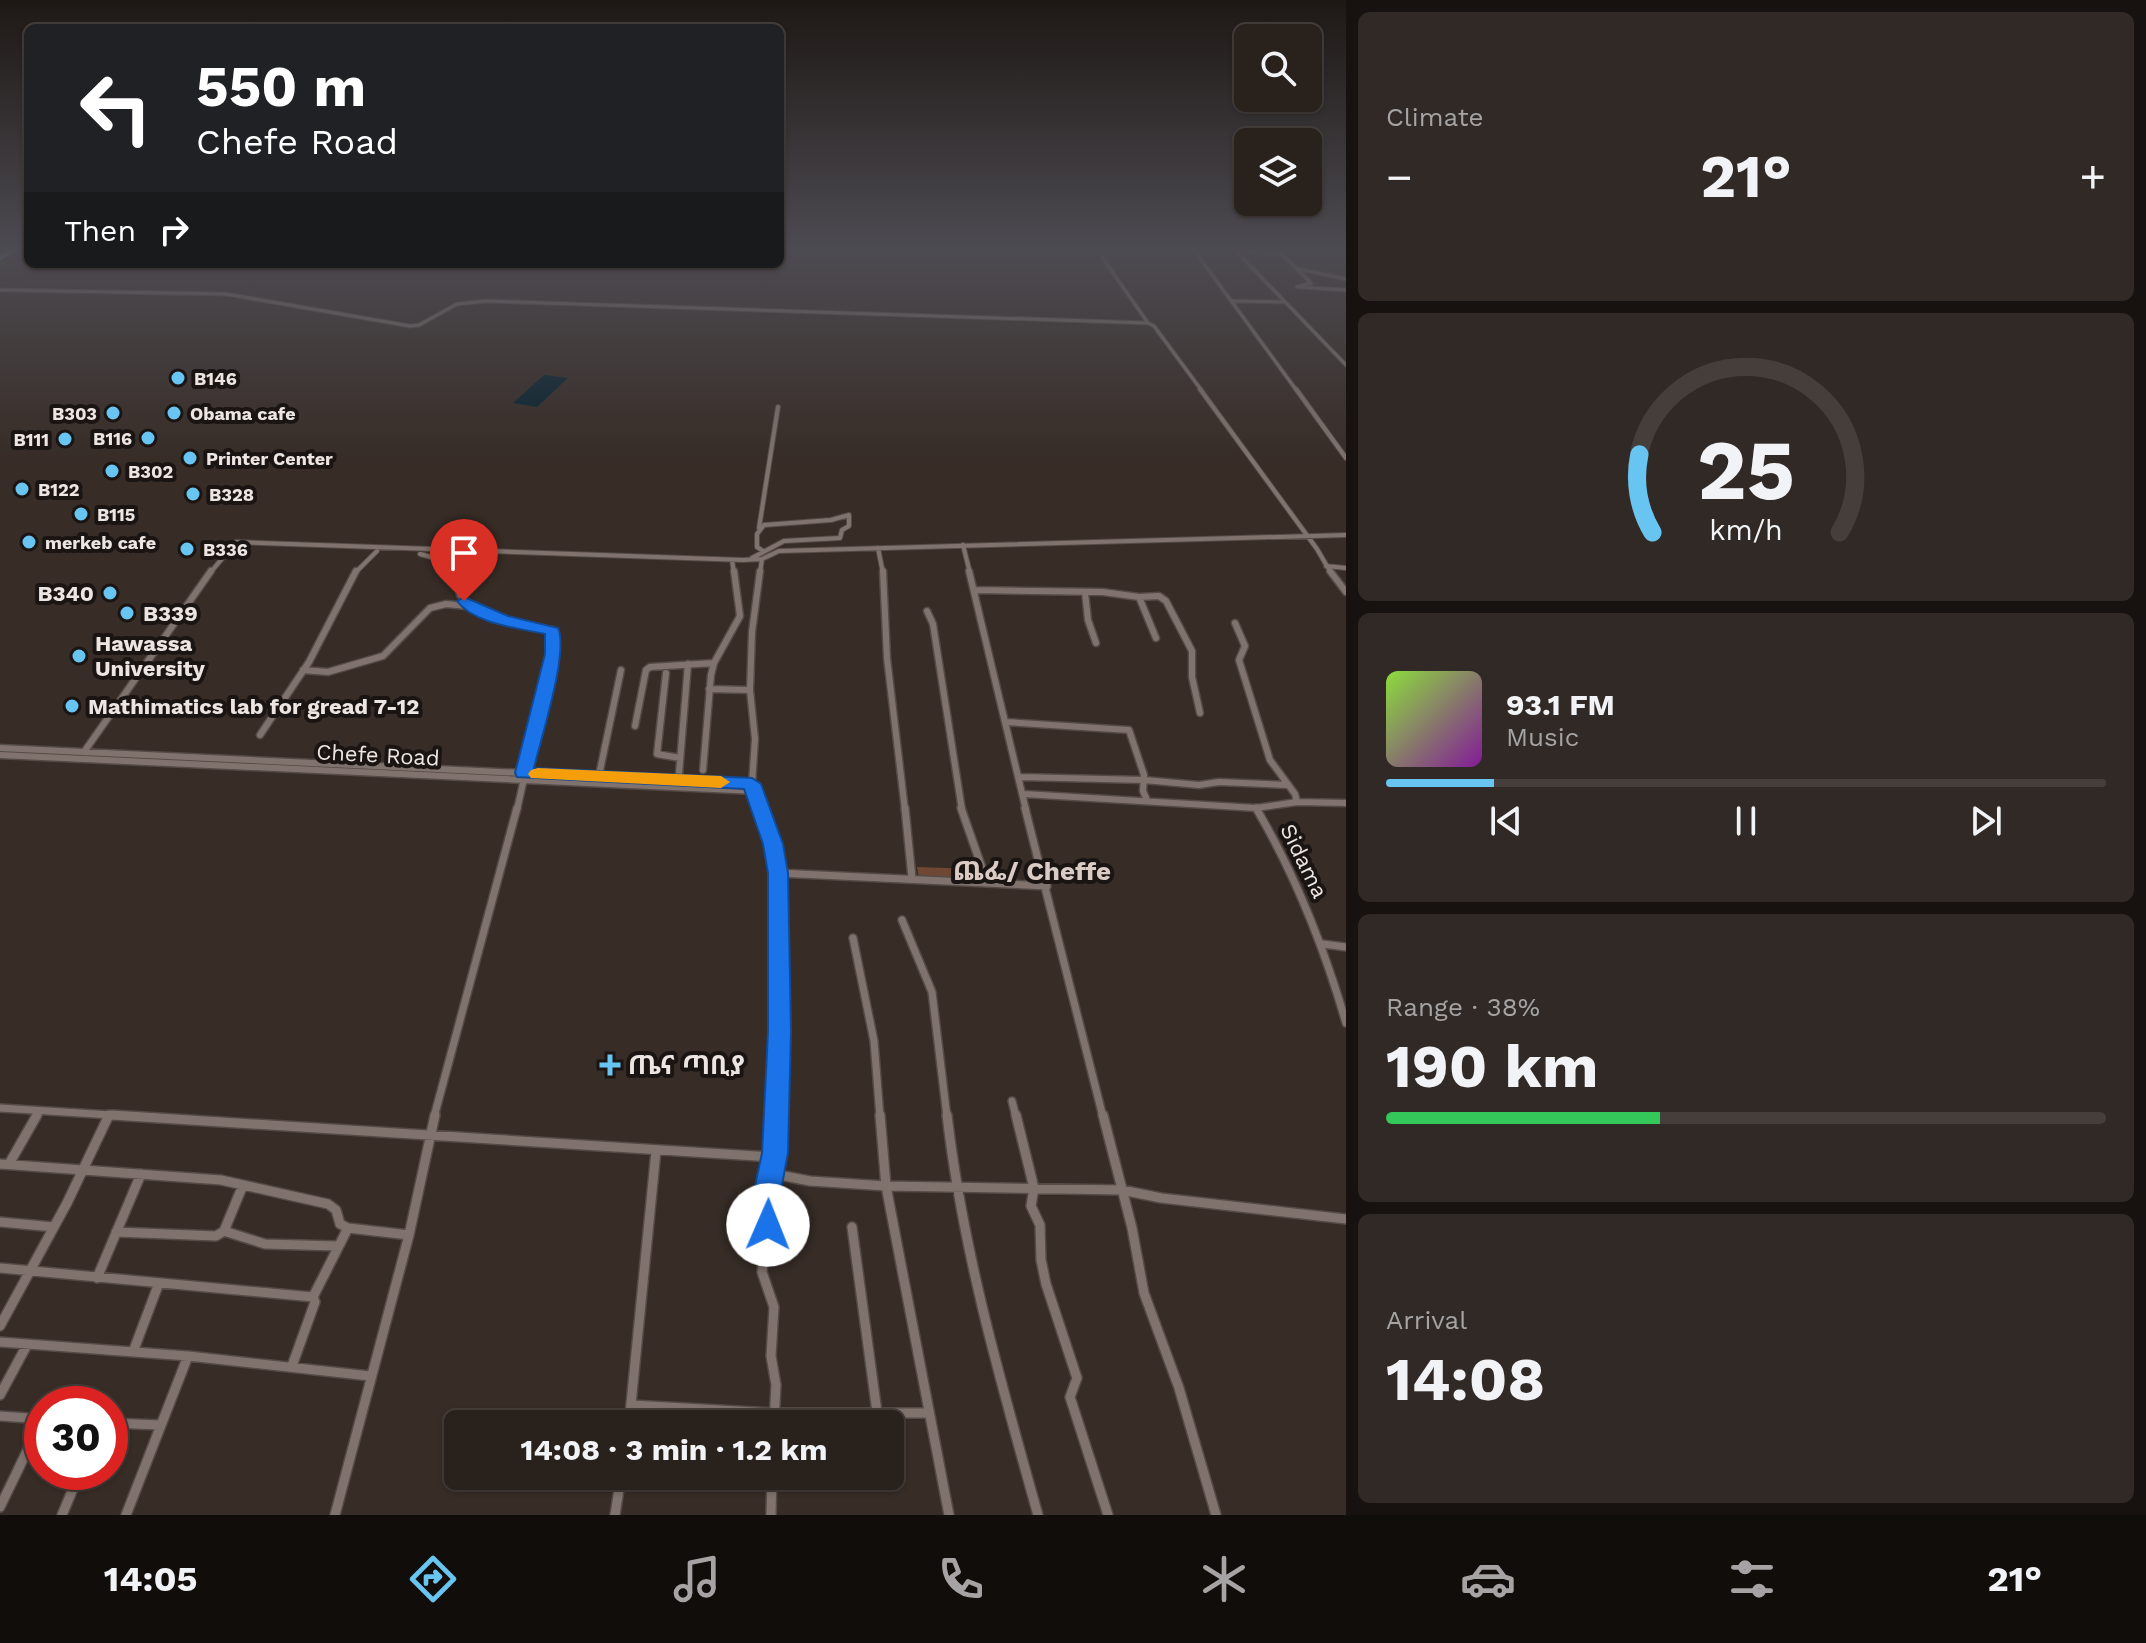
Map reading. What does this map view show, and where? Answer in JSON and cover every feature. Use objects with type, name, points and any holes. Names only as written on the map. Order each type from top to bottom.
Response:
[{"type":"street","points":[[380,321],[410,326],[427,321]]},
{"type":"street","points":[[1079,321],[1148,323],[1154,326],[1346,592]]},
{"type":"street","points":[[1246,321],[1346,458]]},
{"type":"street","points":[[1303,321],[1346,365]]},
{"type":"street","points":[[763,551],[757,547],[755,539],[778,407]]},
{"type":"street","points":[[749,560],[784,541],[840,538],[850,520],[849,515],[831,520],[770,523],[759,528]]},
{"type":"street","points":[[84,752],[219,560],[236,542],[749,560],[762,559],[772,552],[1346,535]]},
{"type":"street","points":[[963,545],[1028,820],[1122,1190],[1144,1293],[1179,1388],[1216,1515]]},
{"type":"street","points":[[878,548],[883,566],[887,658],[912,878]]},
{"type":"street","points":[[260,735],[303,670],[366,558],[381,549]]},
{"type":"street","points":[[396,550],[438,558],[457,568],[462,576],[460,595],[469,606]]},
{"type":"street","points":[[762,559],[752,632],[750,690],[755,739],[753,787],[773,844],[778,873],[779,1031],[773,1157],[762,1272],[774,1307],[771,1356],[776,1385],[775,1410]]},
{"type":"street","points":[[703,770],[714,663],[740,616],[732,560]]},
{"type":"street","points":[[1326,566],[1346,568]]},
{"type":"street","points":[[974,590],[1159,596],[1166,601],[1192,651],[1192,677],[1200,713]]},
{"type":"street","points":[[1085,592],[1088,620],[1096,643]]},
{"type":"street","points":[[1139,597],[1156,638]]},
{"type":"street","points":[[303,670],[328,672],[383,656],[430,608],[446,604],[469,606],[518,624],[553,631],[553,654],[509,844],[429,1136],[409,1235],[335,1515]]},
{"type":"street","points":[[927,611],[933,624],[948,745],[961,808],[976,859],[987,882]]},
{"type":"street","points":[[1235,623],[1245,646],[1239,660],[1270,760],[1295,794],[1297,802]]},
{"type":"street","points":[[635,726],[646,670],[650,667],[714,663]]},
{"type":"street","points":[[679,774],[688,664]]},
{"type":"street","points":[[598,780],[621,670]]},
{"type":"street","points":[[666,673],[657,754],[660,757],[680,758]]},
{"type":"street","points":[[709,689],[750,690]]},
{"type":"street","points":[[1006,722],[1129,730],[1136,743],[1147,800]]},
{"type":"street","name":"Chefe Road","points":[[0,748],[753,787]]},
{"type":"street","name":"Chefe Road","points":[[0,755],[523,776]]},
{"type":"street","points":[[1020,777],[1144,780],[1199,785],[1219,782],[1287,785]]},
{"type":"street","points":[[1024,794],[1256,808],[1297,802],[1346,803]]},
{"type":"street","name":"Sidama","points":[[1256,808],[1275,836],[1323,944],[1346,1023]]},
{"type":"street","points":[[778,873],[1047,886]]},
{"type":"street","points":[[902,920],[932,992],[955,1186],[989,1340],[1038,1515]]},
{"type":"street","points":[[853,938],[874,1041],[886,1186],[927,1413],[949,1515]]},
{"type":"street","points":[[1323,944],[1346,947]]},
{"type":"street","points":[[1012,1101],[1034,1188],[1031,1206],[1040,1225],[1041,1260],[1077,1378],[1070,1397],[1108,1515]]},
{"type":"street","points":[[0,1108],[773,1157]]},
{"type":"street","points":[[39,1111],[4,1164],[221,1180],[328,1204],[336,1210],[340,1224],[348,1228],[409,1235]]},
{"type":"street","points":[[0,1326],[54,1227],[109,1115]]},
{"type":"street","points":[[631,1410],[656,1151]]},
{"type":"street","points":[[772,1170],[779,1175],[810,1181],[886,1186],[1122,1190],[1161,1198],[1346,1219]]},
{"type":"street","points":[[97,1278],[141,1174]]},
{"type":"street","points":[[116,1232],[208,1237],[224,1231],[243,1185]]},
{"type":"street","points":[[0,1222],[54,1227]]},
{"type":"street","points":[[852,1227],[877,1410]]},
{"type":"street","points":[[313,1297],[324,1281],[348,1228]]},
{"type":"street","points":[[224,1231],[240,1240],[255,1243],[338,1246]]},
{"type":"street","points":[[0,1268],[313,1297]]},
{"type":"street","points":[[133,1352],[159,1283]]},
{"type":"street","points":[[292,1366],[315,1302],[313,1297]]},
{"type":"street","points":[[0,1342],[188,1356],[370,1376]]},
{"type":"street","points":[[0,1395],[27,1345]]},
{"type":"street","points":[[126,1515],[188,1356]]},
{"type":"street","points":[[632,1405],[683,1410]]},
{"type":"street","points":[[904,1413],[927,1413]]},
{"type":"street","points":[[0,1416],[24,1418]]},
{"type":"street","points":[[128,1424],[161,1425]]},
{"type":"street","points":[[0,1507],[24,1457]]},
{"type":"street","points":[[62,1515],[72,1490]]},
{"type":"street","points":[[615,1515],[619,1490]]},
{"type":"street","points":[[771,1515],[772,1490]]},
{"type":"shaded area","points":[[917,867],[1004,870],[1007,881],[919,877]]},
{"type":"water","points":[[544,375],[568,378],[537,407],[513,403]]},
{"type":"slow traffic","points":[[538,774],[721,782]]},
{"type":"place","name":"B146","points":[[178,378]]},
{"type":"place","name":"B303","points":[[113,413]]},
{"type":"place","name":"Obama cafe","points":[[174,413]]},
{"type":"place","name":"B116","points":[[148,438]]},
{"type":"place","name":"B111","points":[[65,439]]},
{"type":"place","name":"Printer Center","points":[[190,458]]},
{"type":"place","name":"B302","points":[[112,471]]},
{"type":"place","name":"B122","points":[[22,489]]},
{"type":"place","name":"B328","points":[[193,494]]},
{"type":"place","name":"B115","points":[[81,514]]},
{"type":"place","name":"merkeb cafe","points":[[29,542]]},
{"type":"place","name":"B336","points":[[187,549]]},
{"type":"place","name":"B340","points":[[110,593]]},
{"type":"place","name":"B339","points":[[127,613]]},
{"type":"place","name":"Hawassa University","points":[[79,656]]},
{"type":"place","name":"Mathimatics lab for gread 7-12","points":[[72,706]]},
{"type":"place","name":"ጤና ጣቢያ","points":[[610,1065]]},
{"type":"district","name":"ጨፌ/ Cheffe","points":[[1032,871]]},
{"type":"route","points":[[464,601],[469,606],[503,619],[553,631],[553,654],[524,773],[752,784],[773,844],[778,873],[779,1031],[775,1153],[767,1195],[768,1225]]}]
